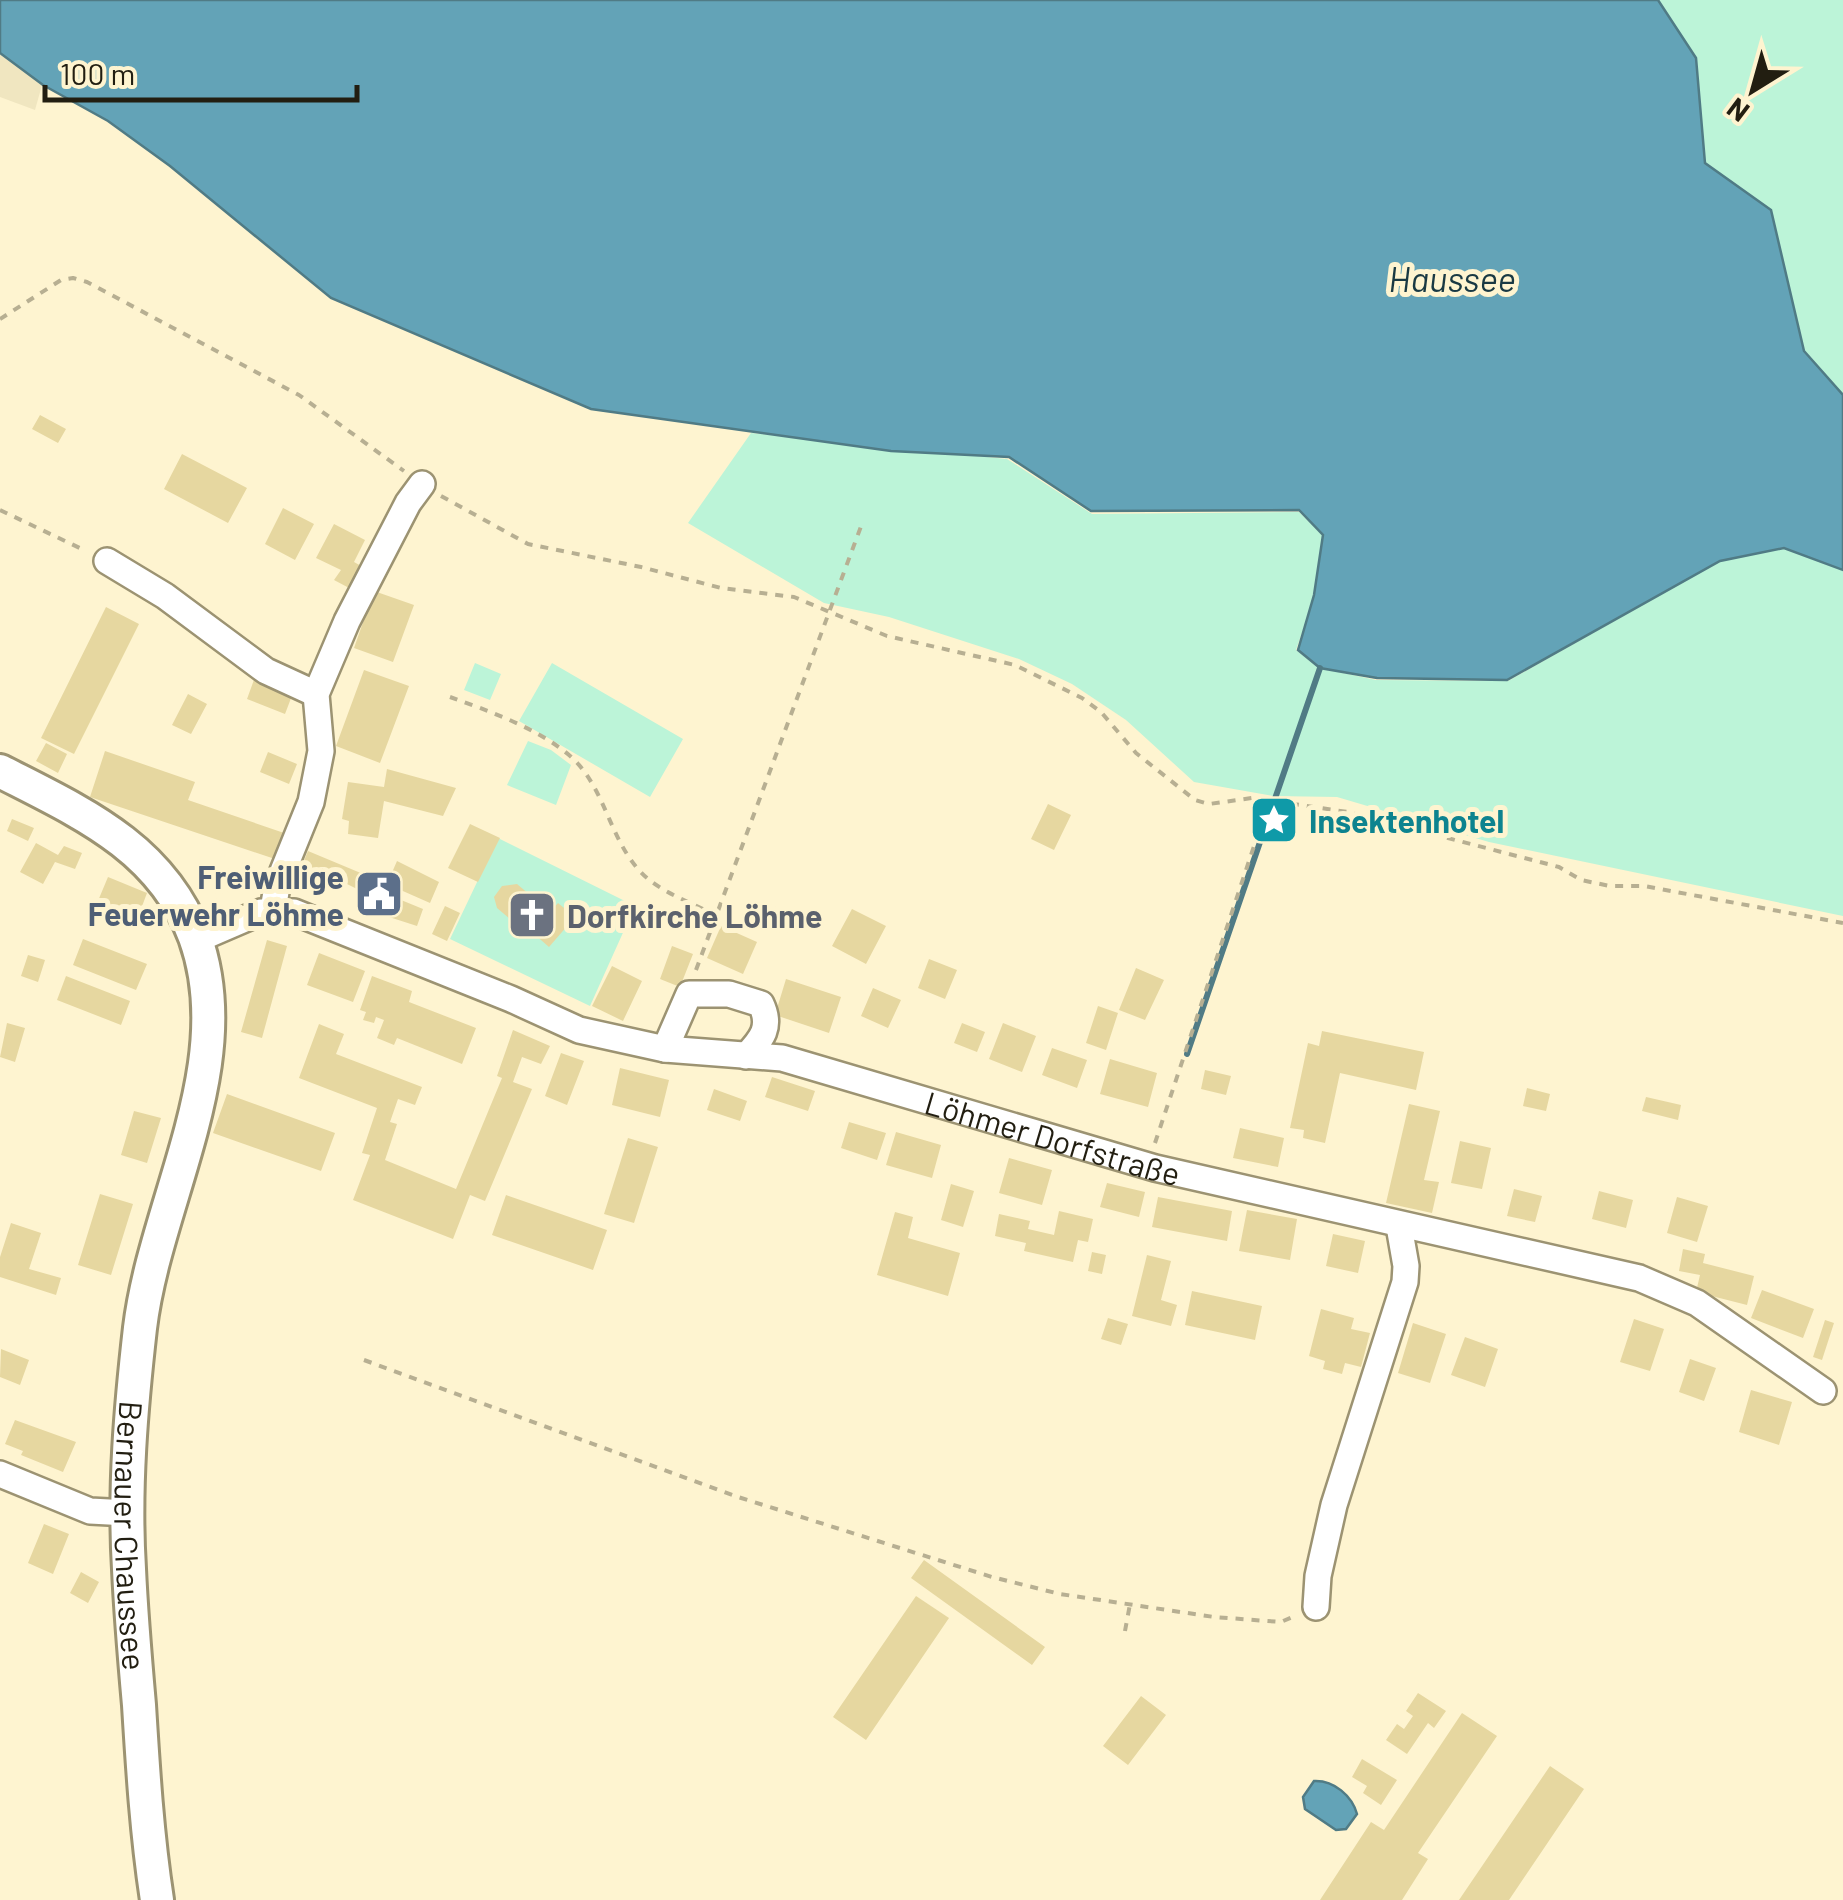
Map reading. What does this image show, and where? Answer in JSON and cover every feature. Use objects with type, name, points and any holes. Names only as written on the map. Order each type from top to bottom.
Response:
[{"type":"main road","points":[[0,771],[82,812],[135,848],[168,886],[196,940]]},
{"type":"main road","name":"Bernauer Chaussee","points":[[157,1900],[128,1568],[128,1513],[135,1386],[146,1292],[192,1125],[206,1053],[206,988],[196,940]]},
{"type":"street","points":[[196,940],[273,910],[278,886],[311,802],[321,751],[316,694],[346,621],[415,493]]},
{"type":"street","points":[[107,561],[165,596],[266,671],[316,694]]},
{"type":"street","name":"Löhmer Dorfstraße","points":[[273,910],[294,912],[579,1030],[665,1048],[782,1058],[1147,1166],[1656,1284],[1697,1304],[1822,1391]]},
{"type":"street","points":[[665,1048],[689,994],[729,994],[760,1004],[768,1018],[763,1038],[746,1056]]},
{"type":"street","points":[[1316,1607],[1318,1576],[1334,1505],[1405,1282],[1399,1226]]},
{"type":"street","points":[[0,1474],[90,1510],[128,1513]]},
{"type":"path","points":[[0,319],[61,280],[72,278]]},
{"type":"path","points":[[0,510],[107,561]]},
{"type":"path","points":[[689,994],[863,521]]},
{"type":"path","points":[[829,613],[887,636],[1015,665],[1082,698],[1102,712],[1158,772],[1194,800],[1210,804],[1252,798],[1348,812],[1558,867],[1582,880],[1644,886],[1843,923]]},
{"type":"path","points":[[450,697],[545,738],[570,755],[592,784],[611,826],[649,880],[716,915]]},
{"type":"path","points":[[1147,1166],[1269,801]]},
{"type":"path","points":[[364,1360],[756,1502],[992,1577],[1060,1594],[1214,1618],[1280,1622],[1316,1607]]},
{"type":"path","points":[[1125,1630],[1130,1604]]},
{"type":"green space","points":[[1658,0],[1843,0],[1843,395],[1804,351],[1771,210],[1705,163]]},
{"type":"green space","points":[[751,433],[1007,459],[1092,514],[1299,512],[1323,535],[1315,595],[1296,650],[1320,668],[1376,680],[1508,681],[1720,561],[1784,548],[1843,570],[1843,916],[1489,842],[1337,797],[1273,796],[1194,782],[1126,720],[1072,684],[1019,659],[889,617],[824,603],[688,523]]},
{"type":"green space","points":[[475,663],[501,674],[490,700],[464,690]]},
{"type":"green space","points":[[552,663],[683,739],[650,797],[519,721]]},
{"type":"green space","points":[[528,741],[551,750],[571,765],[556,805],[507,785]]},
{"type":"green space","points":[[498,838],[635,906],[590,1006],[450,939]]},
{"type":"sand","points":[[0,54],[42,85],[35,110],[0,97]]},
{"type":"water","name":"Haussee","points":[[0,0],[1658,0],[1696,58],[1705,163],[1771,210],[1804,351],[1843,395],[1843,570],[1784,548],[1720,561],[1507,680],[1377,678],[1320,668],[1298,650],[1314,595],[1323,535],[1299,510],[1091,511],[1009,457],[891,451],[591,409],[331,298],[170,166],[108,121],[43,85],[0,53]]},
{"type":"water","points":[[1314,1781],[1335,1786],[1351,1801],[1357,1814],[1346,1829],[1336,1830],[1305,1809],[1303,1797]]},
{"type":"building","points":[[40,415],[66,429],[58,443],[32,429]]},
{"type":"building","points":[[182,454],[247,488],[228,523],[164,489]]},
{"type":"building","points":[[283,508],[314,524],[295,560],[265,544]]},
{"type":"building","points":[[334,524],[365,540],[354,562],[363,567],[351,589],[334,580],[341,570],[316,558]]},
{"type":"building","points":[[374,591],[414,605],[393,662],[354,648]]},
{"type":"building","points":[[106,607],[139,624],[74,754],[41,738]]},
{"type":"building","points":[[364,670],[409,686],[380,763],[336,746]]},
{"type":"building","points":[[255,677],[293,693],[285,714],[247,699]]},
{"type":"building","points":[[188,694],[207,704],[191,734],[172,725]]},
{"type":"building","points":[[46,743],[67,754],[58,773],[36,761]]},
{"type":"building","points":[[105,751],[195,782],[188,800],[287,834],[278,860],[90,797]]},
{"type":"building","points":[[268,752],[297,764],[289,784],[260,772]]},
{"type":"building","points":[[387,769],[456,788],[443,816],[384,801],[378,838],[348,834],[349,821],[342,819],[348,782],[384,787]]},
{"type":"building","points":[[1048,804],[1071,815],[1054,850],[1031,839]]},
{"type":"building","points":[[12,819],[34,828],[28,841],[7,831]]},
{"type":"building","points":[[470,824],[500,838],[478,882],[448,868]]},
{"type":"building","points":[[36,843],[58,855],[64,846],[82,853],[75,869],[55,862],[43,884],[20,872]]},
{"type":"building","points":[[308,851],[387,884],[384,893],[423,909],[417,926],[358,907],[363,892],[341,881],[340,887],[300,870]]},
{"type":"building","points":[[397,861],[439,882],[430,903],[387,884]]},
{"type":"building","points":[[108,877],[147,893],[135,925],[95,908]]},
{"type":"building","points":[[517,884],[550,912],[558,903],[575,917],[549,947],[497,908],[494,897],[502,886]]},
{"type":"building","points":[[445,906],[460,913],[447,941],[432,934]]},
{"type":"building","points":[[852,909],[886,926],[866,964],[832,946]]},
{"type":"building","points":[[721,926],[757,942],[743,974],[707,958]]},
{"type":"building","points":[[83,939],[147,964],[136,990],[73,965]]},
{"type":"building","points":[[267,940],[287,946],[262,1038],[241,1032]]},
{"type":"building","points":[[672,946],[693,954],[680,987],[660,979]]},
{"type":"building","points":[[319,953],[365,971],[353,1002],[307,985]]},
{"type":"building","points":[[28,955],[45,960],[38,982],[21,976]]},
{"type":"building","points":[[929,959],[957,970],[945,999],[918,988]]},
{"type":"building","points":[[612,966],[642,981],[623,1021],[592,1006]]},
{"type":"building","points":[[1136,968],[1164,980],[1145,1020],[1119,1010]]},
{"type":"building","points":[[66,976],[130,1001],[121,1025],[57,1000]]},
{"type":"building","points":[[372,976],[412,991],[409,1002],[476,1028],[462,1064],[397,1038],[394,1045],[377,1038],[384,1020],[363,1020],[366,1012],[360,1010]]},
{"type":"building","points":[[786,979],[841,997],[829,1033],[775,1015]]},
{"type":"building","points":[[873,988],[901,1000],[888,1028],[861,1016]]},
{"type":"building","points":[[1098,1006],[1118,1013],[1106,1050],[1086,1043]]},
{"type":"building","points":[[7,1023],[25,1028],[15,1062],[0,1057]]},
{"type":"building","points":[[962,1023],[985,1032],[977,1052],[954,1043]]},
{"type":"building","points":[[1003,1023],[1036,1036],[1022,1072],[989,1059]]},
{"type":"building","points":[[319,1024],[344,1034],[336,1054],[422,1087],[415,1105],[398,1099],[390,1122],[397,1124],[385,1160],[456,1189],[502,1078],[497,1076],[513,1030],[550,1046],[541,1064],[522,1057],[513,1082],[532,1089],[485,1201],[470,1195],[453,1239],[353,1200],[370,1155],[362,1153],[377,1108],[299,1078]]},
{"type":"building","points":[[1322,1031],[1424,1052],[1416,1090],[1340,1073],[1325,1143],[1303,1138],[1304,1130],[1290,1128],[1308,1043],[1319,1046]]},
{"type":"building","points":[[1052,1048],[1087,1060],[1077,1088],[1042,1075]]},
{"type":"building","points":[[561,1053],[584,1061],[567,1105],[545,1096]]},
{"type":"building","points":[[1110,1059],[1157,1073],[1148,1107],[1100,1094]]},
{"type":"building","points":[[620,1068],[669,1080],[660,1117],[612,1105]]},
{"type":"building","points":[[1205,1070],[1231,1076],[1226,1095],[1201,1089]]},
{"type":"building","points":[[772,1077],[815,1091],[808,1111],[765,1097]]},
{"type":"building","points":[[1527,1088],[1550,1094],[1546,1111],[1523,1106]]},
{"type":"building","points":[[714,1089],[747,1101],[740,1121],[707,1110]]},
{"type":"building","points":[[227,1094],[335,1133],[321,1171],[213,1133]]},
{"type":"building","points":[[1646,1097],[1681,1105],[1678,1120],[1642,1111]]},
{"type":"building","points":[[1409,1104],[1440,1111],[1424,1180],[1439,1182],[1432,1213],[1386,1203]]},
{"type":"building","points":[[134,1111],[161,1118],[147,1163],[121,1155]]},
{"type":"building","points":[[849,1122],[886,1133],[877,1160],[841,1148]]},
{"type":"building","points":[[1240,1128],[1284,1138],[1278,1167],[1233,1158]]},
{"type":"building","points":[[896,1132],[941,1145],[932,1178],[886,1165]]},
{"type":"building","points":[[628,1138],[658,1147],[634,1223],[604,1214]]},
{"type":"building","points":[[1460,1141],[1491,1148],[1482,1189],[1451,1183]]},
{"type":"building","points":[[1009,1158],[1052,1170],[1042,1205],[999,1193]]},
{"type":"building","points":[[1107,1183],[1145,1192],[1139,1217],[1100,1207]]},
{"type":"building","points":[[951,1184],[974,1191],[963,1227],[941,1220]]},
{"type":"building","points":[[1514,1189],[1542,1196],[1535,1222],[1507,1216]]},
{"type":"building","points":[[1599,1191],[1633,1200],[1626,1228],[1592,1219]]},
{"type":"building","points":[[100,1194],[133,1204],[111,1275],[78,1265]]},
{"type":"building","points":[[506,1195],[607,1230],[593,1270],[492,1235]]},
{"type":"building","points":[[1158,1197],[1232,1211],[1227,1241],[1152,1227]]},
{"type":"building","points":[[1677,1197],[1708,1206],[1697,1242],[1667,1233]]},
{"type":"building","points":[[1247,1210],[1297,1219],[1290,1260],[1239,1251]]},
{"type":"building","points":[[1059,1211],[1093,1219],[1088,1242],[1078,1240],[1073,1262],[1024,1251],[1026,1243],[995,1236],[999,1214],[1030,1221],[1028,1229],[1054,1235]]},
{"type":"building","points":[[895,1212],[913,1217],[908,1238],[960,1253],[948,1296],[877,1275]]},
{"type":"building","points":[[11,1223],[41,1233],[29,1269],[61,1278],[56,1295],[0,1277],[0,1257]]},
{"type":"building","points":[[1333,1234],[1365,1241],[1358,1273],[1326,1266]]},
{"type":"building","points":[[1683,1249],[1705,1254],[1703,1263],[1754,1276],[1747,1305],[1696,1292],[1700,1275],[1679,1271]]},
{"type":"building","points":[[1092,1252],[1106,1255],[1102,1274],[1088,1271]]},
{"type":"building","points":[[1147,1255],[1171,1261],[1161,1300],[1177,1305],[1171,1326],[1132,1316]]},
{"type":"building","points":[[1762,1290],[1814,1309],[1803,1338],[1751,1318]]},
{"type":"building","points":[[1192,1291],[1262,1306],[1255,1340],[1185,1325]]},
{"type":"building","points":[[1321,1309],[1354,1318],[1351,1329],[1370,1333],[1361,1367],[1345,1363],[1342,1374],[1323,1369],[1325,1361],[1309,1356]]},
{"type":"building","points":[[1108,1318],[1128,1324],[1121,1345],[1101,1339]]},
{"type":"building","points":[[1634,1319],[1664,1329],[1650,1371],[1620,1362]]},
{"type":"building","points":[[1825,1320],[1834,1323],[1822,1360],[1813,1357]]},
{"type":"building","points":[[1413,1323],[1446,1334],[1430,1383],[1398,1373]]},
{"type":"building","points":[[1465,1337],[1498,1349],[1485,1387],[1451,1375]]},
{"type":"building","points":[[1,1349],[29,1360],[20,1385],[0,1377]]},
{"type":"building","points":[[1690,1359],[1716,1368],[1704,1401],[1679,1392]]},
{"type":"building","points":[[1751,1390],[1792,1402],[1779,1445],[1739,1432]]},
{"type":"building","points":[[15,1420],[76,1442],[63,1472],[5,1444]]},
{"type":"building","points":[[44,1524],[69,1534],[53,1574],[28,1563]]},
{"type":"building","points":[[924,1560],[1045,1647],[1032,1665],[911,1578]]},
{"type":"building","points":[[81,1572],[99,1582],[88,1603],[70,1593]]},
{"type":"building","points":[[916,1596],[949,1618],[866,1740],[833,1717]]},
{"type":"building","points":[[1418,1693],[1446,1711],[1434,1728],[1428,1723],[1407,1754],[1386,1740],[1397,1724],[1404,1729],[1413,1716],[1406,1711]]},
{"type":"building","points":[[1141,1696],[1166,1715],[1128,1765],[1103,1746]]},
{"type":"building","points":[[1462,1713],[1497,1736],[1418,1853],[1428,1859],[1402,1900],[1320,1900],[1371,1822],[1384,1830]]},
{"type":"building","points":[[1362,1759],[1397,1780],[1381,1805],[1363,1793],[1367,1786],[1352,1777]]},
{"type":"building","points":[[1550,1766],[1584,1789],[1509,1900],[1459,1900]]},
{"type":"waterway","points":[[1187,1054],[1320,668]]},
{"type":"place","name":"Insektenhotel","points":[[1274,820]]},
{"type":"place","name":"Freiwillige Feuerwehr Löhme","points":[[379,894]]},
{"type":"place","name":"Dorfkirche Löhme","points":[[532,915]]}]
